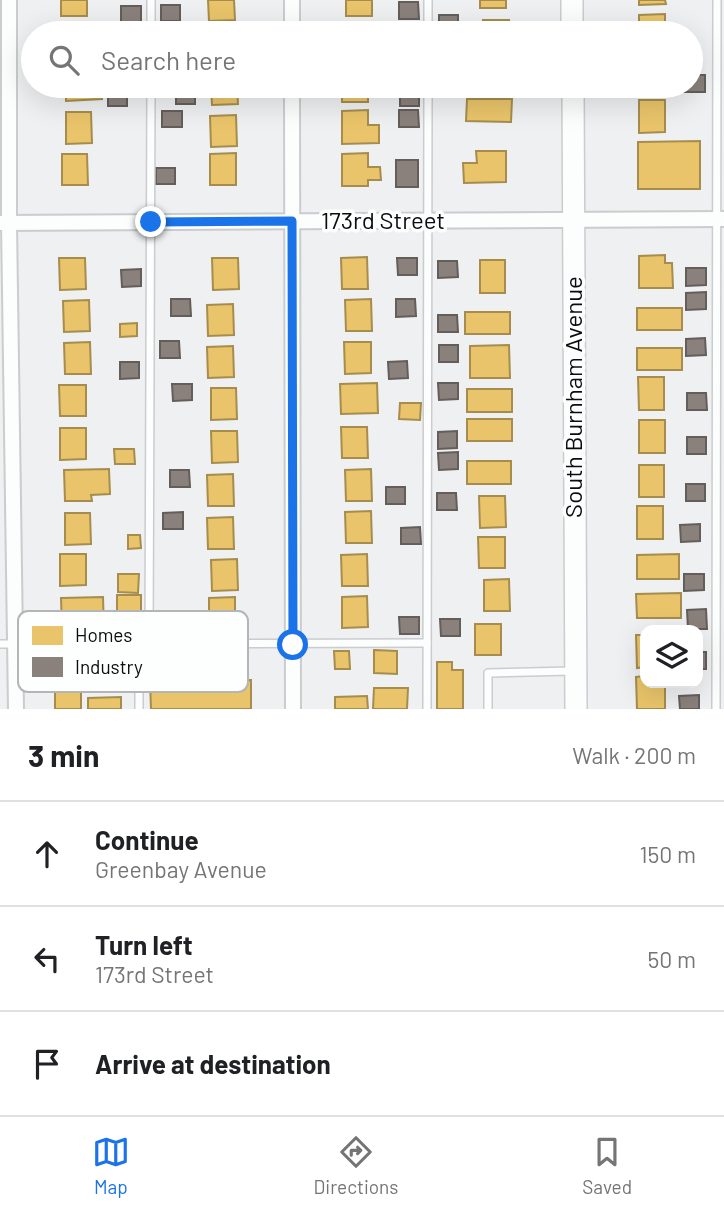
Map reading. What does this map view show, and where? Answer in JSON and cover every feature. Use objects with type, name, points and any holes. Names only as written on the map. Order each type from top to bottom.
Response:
[{"type":"main road","points":[[572,0],[572,21]]},
{"type":"main road","name":"South Burnham Avenue","points":[[573,98],[576,709]]},
{"type":"street","points":[[9,0],[4,223],[16,709]]},
{"type":"street","points":[[292,0],[292,21]]},
{"type":"street","points":[[292,98],[293,709]]},
{"type":"street","name":"173rd Street","points":[[4,223],[721,219]]},
{"type":"lane","points":[[151,0],[151,21]]},
{"type":"lane","points":[[428,0],[428,21]]},
{"type":"lane","points":[[716,709],[720,642],[721,219],[717,0]]},
{"type":"lane","points":[[149,611],[151,98]]},
{"type":"lane","points":[[427,709],[428,98]]},
{"type":"lane","points":[[248,645],[427,643]]},
{"type":"lane","points":[[0,644],[16,644]]},
{"type":"lane","points":[[488,709],[488,673],[576,671]]},
{"type":"building: Homes","points":[[61,0],[87,0],[87,16],[61,16]]},
{"type":"building: Homes","points":[[208,0],[234,0],[235,20],[209,21]]},
{"type":"building: Homes","points":[[346,0],[372,0],[372,16],[346,16]]},
{"type":"building: Homes","points":[[480,0],[506,0],[506,8],[480,8]]},
{"type":"building: Homes","points":[[639,0],[665,0],[666,4],[639,5]]},
{"type":"building: Homes","points":[[665,14],[665,21],[639,21],[639,15]]},
{"type":"building: Homes","points":[[66,98],[102,99],[66,101]]},
{"type":"building: Homes","points":[[212,98],[238,98],[238,104],[212,105]]},
{"type":"building: Homes","points":[[342,98],[368,98],[368,102],[342,102]]},
{"type":"building: Homes","points":[[467,99],[512,99],[511,122],[466,121]]},
{"type":"building: Homes","points":[[639,100],[665,100],[665,132],[639,133]]},
{"type":"building: Homes","points":[[368,110],[368,125],[379,125],[379,143],[342,144],[342,111]]},
{"type":"building: Homes","points":[[66,112],[91,112],[92,143],[66,144]]},
{"type":"building: Homes","points":[[236,115],[237,146],[211,147],[210,116]]},
{"type":"building: Homes","points":[[700,141],[700,189],[638,189],[638,142]]},
{"type":"building: Homes","points":[[476,151],[506,151],[506,182],[464,183],[463,163],[477,163]]},
{"type":"building: Homes","points":[[236,153],[236,185],[210,185],[210,154]]},
{"type":"building: Homes","points":[[368,153],[368,167],[380,167],[381,180],[368,180],[368,186],[342,186],[342,154]]},
{"type":"building: Homes","points":[[62,154],[87,154],[88,185],[62,185]]},
{"type":"building: Homes","points":[[665,255],[665,263],[672,263],[673,288],[639,288],[639,256]]},
{"type":"building: Homes","points":[[367,257],[368,289],[342,289],[341,258]]},
{"type":"building: Homes","points":[[59,258],[85,258],[86,289],[60,290]]},
{"type":"building: Homes","points":[[212,258],[238,258],[239,289],[213,290]]},
{"type":"building: Homes","points":[[480,260],[505,260],[505,293],[480,293]]},
{"type":"building: Homes","points":[[371,299],[372,331],[346,331],[345,300]]},
{"type":"building: Homes","points":[[89,300],[90,331],[64,332],[63,301]]},
{"type":"building: Homes","points":[[233,304],[234,335],[208,336],[207,305]]},
{"type":"building: Homes","points":[[637,308],[682,308],[682,330],[637,330]]},
{"type":"building: Homes","points":[[465,312],[510,312],[510,334],[465,334]]},
{"type":"building: Homes","points":[[137,323],[137,336],[120,337],[120,324]]},
{"type":"building: Homes","points":[[90,342],[91,374],[65,374],[64,343]]},
{"type":"building: Homes","points":[[344,342],[371,342],[371,373],[345,374]]},
{"type":"building: Homes","points":[[509,345],[510,378],[470,378],[470,346]]},
{"type":"building: Homes","points":[[233,346],[234,377],[208,378],[207,347]]},
{"type":"building: Homes","points":[[637,348],[682,348],[682,370],[637,370]]},
{"type":"building: Homes","points":[[638,377],[664,377],[664,410],[639,410]]},
{"type":"building: Homes","points":[[377,383],[378,413],[341,414],[340,384]]},
{"type":"building: Homes","points":[[59,385],[86,385],[86,416],[60,416]]},
{"type":"building: Homes","points":[[211,388],[236,388],[237,419],[211,420]]},
{"type":"building: Homes","points":[[467,389],[512,389],[512,412],[467,412]]},
{"type":"building: Homes","points":[[400,403],[421,403],[420,420],[399,419]]},
{"type":"building: Homes","points":[[467,419],[512,419],[512,441],[467,441]]},
{"type":"building: Homes","points":[[639,420],[665,420],[665,453],[639,453]]},
{"type":"building: Homes","points":[[341,427],[367,427],[368,458],[342,458]]},
{"type":"building: Homes","points":[[60,428],[86,428],[86,459],[60,460]]},
{"type":"building: Homes","points":[[211,431],[237,431],[238,462],[212,463]]},
{"type":"building: Homes","points":[[114,449],[134,449],[135,464],[115,464]]},
{"type":"building: Homes","points":[[467,461],[511,461],[511,484],[467,484]]},
{"type":"building: Homes","points":[[639,465],[664,465],[664,497],[639,497]]},
{"type":"building: Homes","points":[[109,469],[110,494],[91,495],[92,501],[65,501],[64,470]]},
{"type":"building: Homes","points":[[371,469],[372,501],[346,501],[345,470]]},
{"type":"building: Homes","points":[[233,474],[234,506],[208,506],[207,475]]},
{"type":"building: Homes","points":[[479,496],[505,496],[506,527],[480,528]]},
{"type":"building: Homes","points":[[637,506],[663,506],[663,539],[637,539]]},
{"type":"building: Homes","points":[[371,511],[372,543],[346,543],[345,512]]},
{"type":"building: Homes","points":[[65,513],[90,513],[91,544],[65,545]]},
{"type":"building: Homes","points":[[233,517],[234,549],[208,549],[207,518]]},
{"type":"building: Homes","points":[[128,535],[140,535],[141,548],[128,549]]},
{"type":"building: Homes","points":[[478,537],[505,537],[505,568],[479,568]]},
{"type":"building: Homes","points":[[60,554],[86,554],[86,585],[60,586]]},
{"type":"building: Homes","points":[[367,554],[368,586],[342,586],[341,555]]},
{"type":"building: Homes","points":[[679,554],[679,579],[637,579],[637,555]]},
{"type":"building: Homes","points":[[237,559],[238,590],[212,591],[211,560]]},
{"type":"building: Homes","points":[[118,574],[139,574],[138,593],[118,592]]},
{"type":"building: Homes","points":[[509,579],[510,611],[484,611],[484,580]]},
{"type":"building: Homes","points":[[681,593],[681,618],[637,618],[636,594]]},
{"type":"building: Homes","points":[[117,595],[141,595],[141,611],[117,611]]},
{"type":"building: Homes","points":[[367,596],[368,627],[342,628],[342,597]]},
{"type":"building: Homes","points":[[103,597],[103,611],[61,611],[61,598]]},
{"type":"building: Homes","points":[[235,597],[235,611],[209,611],[209,598]]},
{"type":"building: Homes","points":[[475,624],[501,624],[501,655],[475,655]]},
{"type":"building: Homes","points":[[636,635],[640,635],[640,668],[637,668]]},
{"type":"building: Homes","points":[[374,650],[397,651],[397,674],[374,673]]},
{"type":"building: Homes","points":[[334,651],[349,651],[350,669],[335,669]]},
{"type":"building: Homes","points":[[437,662],[452,662],[452,670],[463,670],[463,709],[437,709]]},
{"type":"building: Homes","points":[[636,677],[640,677],[640,688],[665,688],[665,709],[637,709]]},
{"type":"building: Homes","points":[[248,680],[251,680],[251,709],[151,709],[150,692],[248,692]]},
{"type":"building: Homes","points":[[374,688],[408,688],[407,709],[373,709]]},
{"type":"building: Homes","points":[[55,692],[81,692],[81,709],[55,709]]},
{"type":"building: Homes","points":[[367,696],[368,709],[335,709],[335,697]]},
{"type":"building: Homes","points":[[121,697],[121,709],[88,709],[88,698]]},
{"type":"building: Industry","points":[[399,2],[418,2],[419,19],[399,19]]},
{"type":"building: Industry","points":[[161,5],[180,5],[180,21],[161,21]]},
{"type":"building: Industry","points":[[121,6],[141,6],[141,21],[121,21]]},
{"type":"building: Industry","points":[[439,15],[458,15],[458,21],[439,21]]},
{"type":"building: Industry","points":[[703,75],[705,75],[703,92]]},
{"type":"building: Industry","points":[[108,98],[127,98],[127,106],[108,106]]},
{"type":"building: Industry","points":[[176,98],[195,98],[195,104],[176,104]]},
{"type":"building: Industry","points":[[400,98],[419,98],[419,106],[400,106]]},
{"type":"building: Industry","points":[[399,110],[418,110],[419,127],[399,127]]},
{"type":"building: Industry","points":[[162,111],[182,111],[182,127],[162,127]]},
{"type":"building: Industry","points":[[396,160],[418,160],[418,187],[396,187]]},
{"type":"building: Industry","points":[[156,168],[175,168],[175,184],[156,184]]},
{"type":"building: Industry","points":[[397,258],[417,258],[417,275],[398,275]]},
{"type":"building: Industry","points":[[438,261],[457,261],[458,277],[438,278]]},
{"type":"building: Industry","points":[[686,268],[706,268],[706,285],[686,286]]},
{"type":"building: Industry","points":[[141,269],[141,286],[122,287],[121,270]]},
{"type":"building: Industry","points":[[706,292],[706,309],[686,310],[686,293]]},
{"type":"building: Industry","points":[[171,299],[190,299],[191,316],[171,316]]},
{"type":"building: Industry","points":[[396,299],[415,299],[416,316],[396,317]]},
{"type":"building: Industry","points":[[438,315],[457,315],[458,332],[438,332]]},
{"type":"building: Industry","points":[[705,338],[706,355],[686,356],[686,339]]},
{"type":"building: Industry","points":[[160,341],[179,341],[180,358],[160,358]]},
{"type":"building: Industry","points":[[439,345],[458,345],[458,362],[439,362]]},
{"type":"building: Industry","points":[[407,361],[408,378],[389,379],[388,362]]},
{"type":"building: Industry","points":[[120,362],[139,362],[139,378],[120,379]]},
{"type":"building: Industry","points":[[438,383],[458,383],[458,399],[439,400]]},
{"type":"building: Industry","points":[[172,384],[192,384],[192,400],[173,401]]},
{"type":"building: Industry","points":[[687,393],[706,393],[707,410],[687,410]]},
{"type":"building: Industry","points":[[457,431],[457,448],[438,449],[438,432]]},
{"type":"building: Industry","points":[[687,437],[706,437],[706,454],[687,454]]},
{"type":"building: Industry","points":[[458,452],[458,469],[439,470],[438,453]]},
{"type":"building: Industry","points":[[170,470],[189,470],[190,487],[170,487]]},
{"type":"building: Industry","points":[[686,484],[705,484],[705,501],[686,501]]},
{"type":"building: Industry","points":[[386,487],[405,487],[405,504],[386,504]]},
{"type":"building: Industry","points":[[437,493],[456,493],[457,510],[437,510]]},
{"type":"building: Industry","points":[[183,512],[183,529],[163,529],[163,513]]},
{"type":"building: Industry","points":[[700,524],[700,541],[681,542],[680,525]]},
{"type":"building: Industry","points":[[420,527],[421,544],[401,544],[401,528]]},
{"type":"building: Industry","points":[[684,574],[704,574],[704,590],[684,591]]},
{"type":"building: Industry","points":[[706,609],[707,629],[703,629],[703,625],[688,625],[687,610]]},
{"type":"building: Industry","points":[[399,617],[419,617],[419,634],[400,634]]},
{"type":"building: Industry","points":[[440,619],[460,619],[460,636],[441,636]]},
{"type":"building: Industry","points":[[703,652],[706,652],[706,669],[703,669]]},
{"type":"building: Industry","points":[[699,695],[699,709],[680,709],[679,696]]},
{"type":"route","points":[[151,222],[292,221],[293,645]]}]
